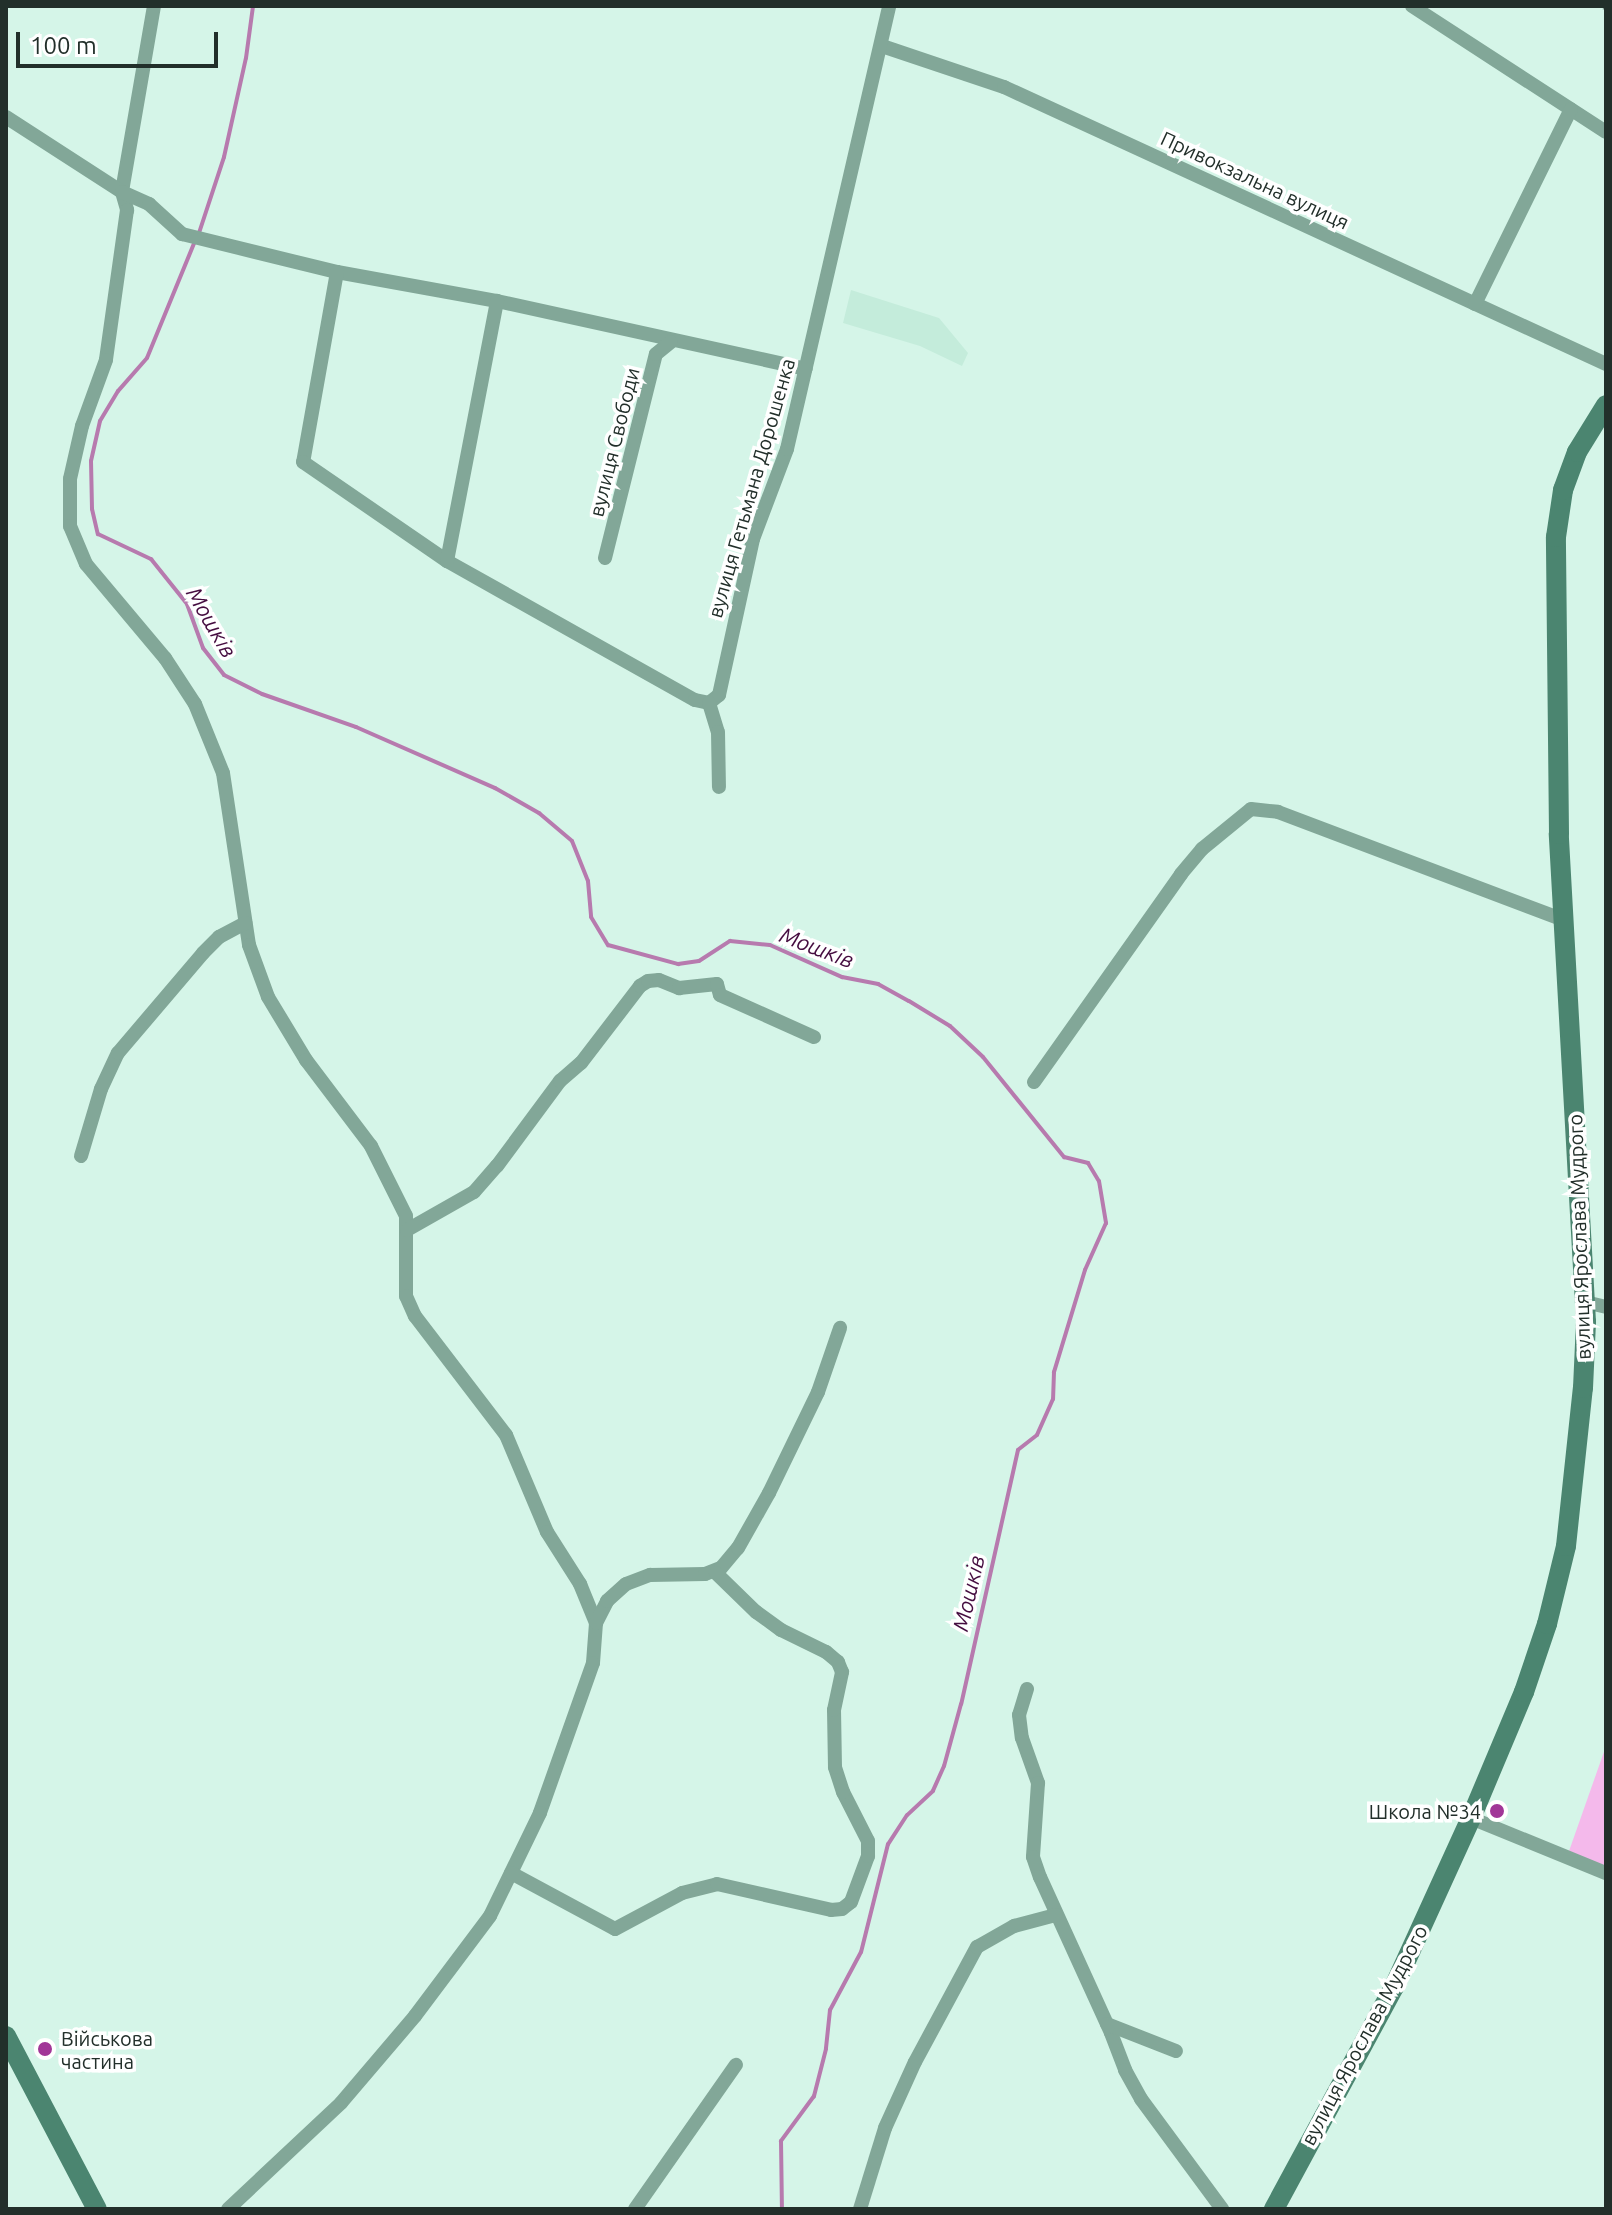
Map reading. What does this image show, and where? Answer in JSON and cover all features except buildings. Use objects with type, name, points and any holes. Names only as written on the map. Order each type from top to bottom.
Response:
[{"type":"main road","name":"вулиця Ярослава Мудрого","points":[[1274,2209],[1394,1987],[1471,1818],[1524,1692],[1547,1624],[1566,1546],[1583,1388],[1585,1302],[1559,834],[1556,537],[1563,490],[1577,452],[1606,405]]},
{"type":"main road","points":[[6,2036],[97,2209]]},
{"type":"street","points":[[154,6],[122,192],[127,210],[106,360],[82,426],[70,479],[70,526],[86,564],[165,658],[195,704],[223,773],[249,945],[268,997],[306,1060],[371,1146],[406,1216],[406,1296],[415,1316],[506,1435],[547,1532],[580,1584],[596,1623]]},
{"type":"street","name":"вулиця Гетьмана Дорошенка","points":[[709,703],[719,695],[753,539],[787,449],[889,6]]},
{"type":"street","points":[[1412,6],[1606,132]]},
{"type":"street","name":"Привокзальна вулиця","points":[[882,46],[1004,87],[1606,364]]},
{"type":"street","points":[[1475,304],[1571,109]]},
{"type":"street","points":[[6,117],[122,192],[149,204],[182,234],[207,242],[337,272],[497,301],[671,342],[806,369]]},
{"type":"street","points":[[337,272],[303,462],[447,561],[695,700],[709,703],[718,732],[719,787]]},
{"type":"street","points":[[447,561],[497,301]]},
{"type":"street","name":"вулиця Свободи","points":[[605,558],[656,354],[671,342]]},
{"type":"street","points":[[1034,1082],[1181,874],[1202,849],[1251,809],[1278,812],[1564,920]]},
{"type":"street","points":[[81,1156],[101,1089],[118,1053],[203,953],[219,937],[245,923]]},
{"type":"street","points":[[407,1230],[474,1192],[560,1081],[581,1063],[640,986],[648,981],[659,980],[679,988],[717,984],[720,995],[814,1037]]},
{"type":"street","points":[[1585,1302],[1606,1307]]},
{"type":"street","points":[[716,1573],[738,1548],[769,1493],[818,1392],[840,1328]]},
{"type":"street","points":[[228,2209],[341,2103],[415,2016],[490,1916],[540,1813],[593,1663],[596,1623],[607,1601],[626,1584],[650,1575],[716,1573],[756,1612],[838,1662],[842,1672],[834,1710],[835,1767],[843,1792],[868,1841],[868,1856],[851,1902],[842,1909],[831,1910],[717,1884],[682,1893],[615,1929],[511,1873]]},
{"type":"street","points":[[1027,1689],[1019,1715],[1022,1738],[1038,1783],[1033,1857],[1125,2070],[1141,2099],[1222,2209]]},
{"type":"street","points":[[1471,1818],[1606,1873]]},
{"type":"street","points":[[860,2209],[885,2128],[915,2062],[977,1947],[1014,1926],[1056,1915]]},
{"type":"street","points":[[1107,2024],[1176,2051]]},
{"type":"street","points":[[635,2209],[736,2065]]},
{"type":"shaded area","points":[[851,290],[939,318],[968,353],[962,366],[920,346],[843,323]]},
{"type":"shaded area","points":[[1606,1746],[1606,1867],[1568,1854]]},
{"type":"waterway","name":"Мошків","points":[[199,233],[224,157],[246,58],[253,6]]},
{"type":"waterway","name":"Мошків","points":[[195,241],[147,358],[118,391],[100,421],[91,461],[92,509],[98,534],[151,559],[187,604],[203,648],[224,675],[262,694],[356,727],[495,788],[539,813],[572,841],[588,881],[591,917],[608,945],[678,964],[699,961],[730,941],[770,945],[842,977],[878,984],[909,1001],[950,1026],[983,1057],[1064,1157],[1088,1163],[1099,1181],[1106,1223],[1085,1270],[1054,1372],[1053,1399],[1037,1435],[1018,1450],[961,1704],[944,1766],[933,1791],[907,1815],[888,1844],[861,1952],[830,2010],[826,2049],[814,2096],[781,2141],[782,2209]]},
{"type":"place","name":"Школа №34","points":[[1497,1811]]},
{"type":"place","name":"Військова частина","points":[[45,2049]]}]
